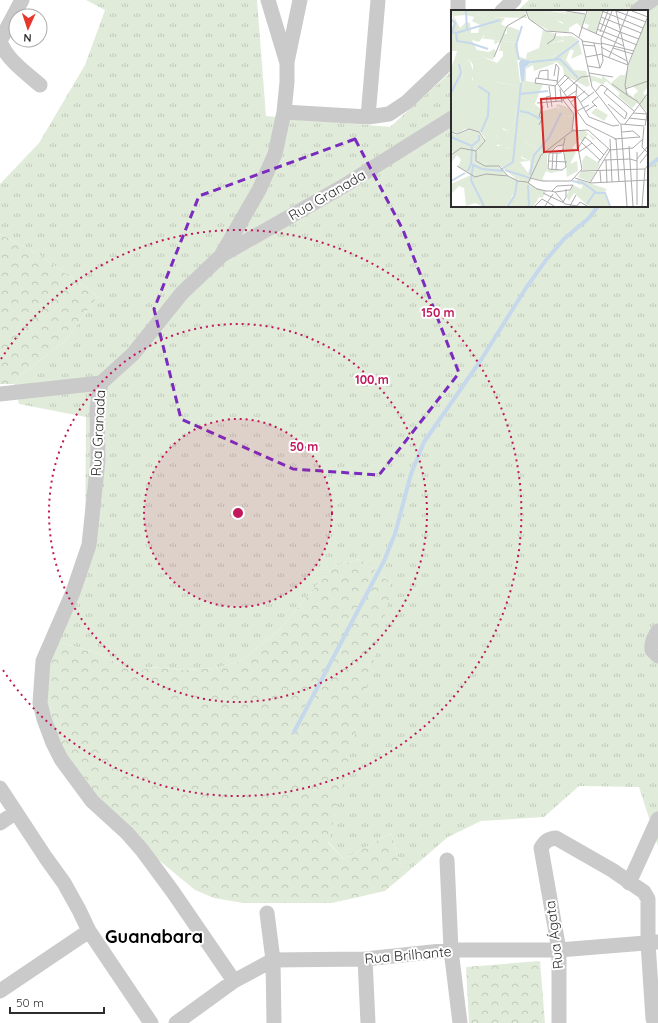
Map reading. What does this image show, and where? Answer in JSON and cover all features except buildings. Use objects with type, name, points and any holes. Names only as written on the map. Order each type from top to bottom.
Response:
[{"type":"street","points":[[22,0],[1,47],[40,85]]},
{"type":"street","points":[[268,0],[287,63]]},
{"type":"street","points":[[222,254],[259,190],[275,154],[284,112],[287,63],[296,28],[300,0]]},
{"type":"street","points":[[368,117],[378,0]]},
{"type":"street","points":[[503,10],[514,0]]},
{"type":"street","points":[[638,10],[652,0]]},
{"type":"street","points":[[284,112],[368,117],[382,116],[397,110],[407,102],[451,60]]},
{"type":"street","name":"Rua Granada","points":[[234,981],[173,892],[142,850],[127,833],[92,802],[61,759],[44,719],[40,697],[43,661],[75,586],[89,545],[98,460],[97,408],[101,383],[133,354],[182,293],[222,254],[342,187],[451,119]]},
{"type":"street","points":[[0,394],[101,383]]},
{"type":"street","points":[[658,631],[652,640],[651,647],[658,656]]},
{"type":"street","points":[[0,788],[64,883],[89,931],[151,1023]]},
{"type":"street","points":[[0,823],[16,812]]},
{"type":"street","points":[[653,1019],[653,943],[648,899],[644,892],[629,883],[658,819]]},
{"type":"street","name":"Rua Ágata","points":[[559,1023],[559,950],[541,848],[549,839],[556,838],[612,870],[629,883]]},
{"type":"street","points":[[447,860],[452,950],[460,1023]]},
{"type":"street","points":[[267,913],[273,960],[274,1023]]},
{"type":"street","points":[[0,991],[89,931]]},
{"type":"street","name":"Rua Brilhante","points":[[176,1023],[234,981],[273,960],[365,959],[452,950],[559,950],[653,943]]},
{"type":"street","points":[[365,959],[368,1023]]},
{"type":"highlighted area","points":[[355,139],[403,230],[459,373],[379,475],[293,469],[181,419],[154,309],[199,196]]},
{"type":"green space","points":[[86,0],[257,0],[266,116],[390,127],[451,72],[451,207],[648,207],[648,10],[518,10],[529,0],[658,0],[658,846],[639,787],[579,786],[544,817],[481,821],[448,837],[404,875],[391,833],[344,859],[328,842],[390,582],[360,559],[335,566],[278,631],[241,661],[215,668],[184,670],[149,667],[136,673],[98,653],[51,640],[85,554],[86,417],[19,404],[14,384],[22,374],[65,341],[98,296],[38,254],[0,234],[0,184],[39,143],[85,65],[105,10]]},
{"type":"green space","points":[[0,234],[38,254],[98,296],[65,341],[22,374],[14,384],[0,384]]},
{"type":"green space","points":[[360,559],[390,582],[391,591],[328,843],[344,859],[391,833],[404,875],[385,891],[332,903],[243,903],[214,898],[195,890],[103,814],[38,718],[51,640],[98,653],[136,673],[149,667],[184,670],[215,668],[241,661],[278,631],[335,566]]},
{"type":"green space","points":[[540,961],[545,1023],[469,1023],[466,967]]},
{"type":"waterway","points":[[648,166],[658,159]]},
{"type":"waterway","points":[[294,732],[384,561],[395,534],[411,474],[424,442],[481,360],[526,288],[546,260],[564,239],[589,218],[597,207]]},
{"type":"district","name":"Guanabara","points":[[154,936]]}]
